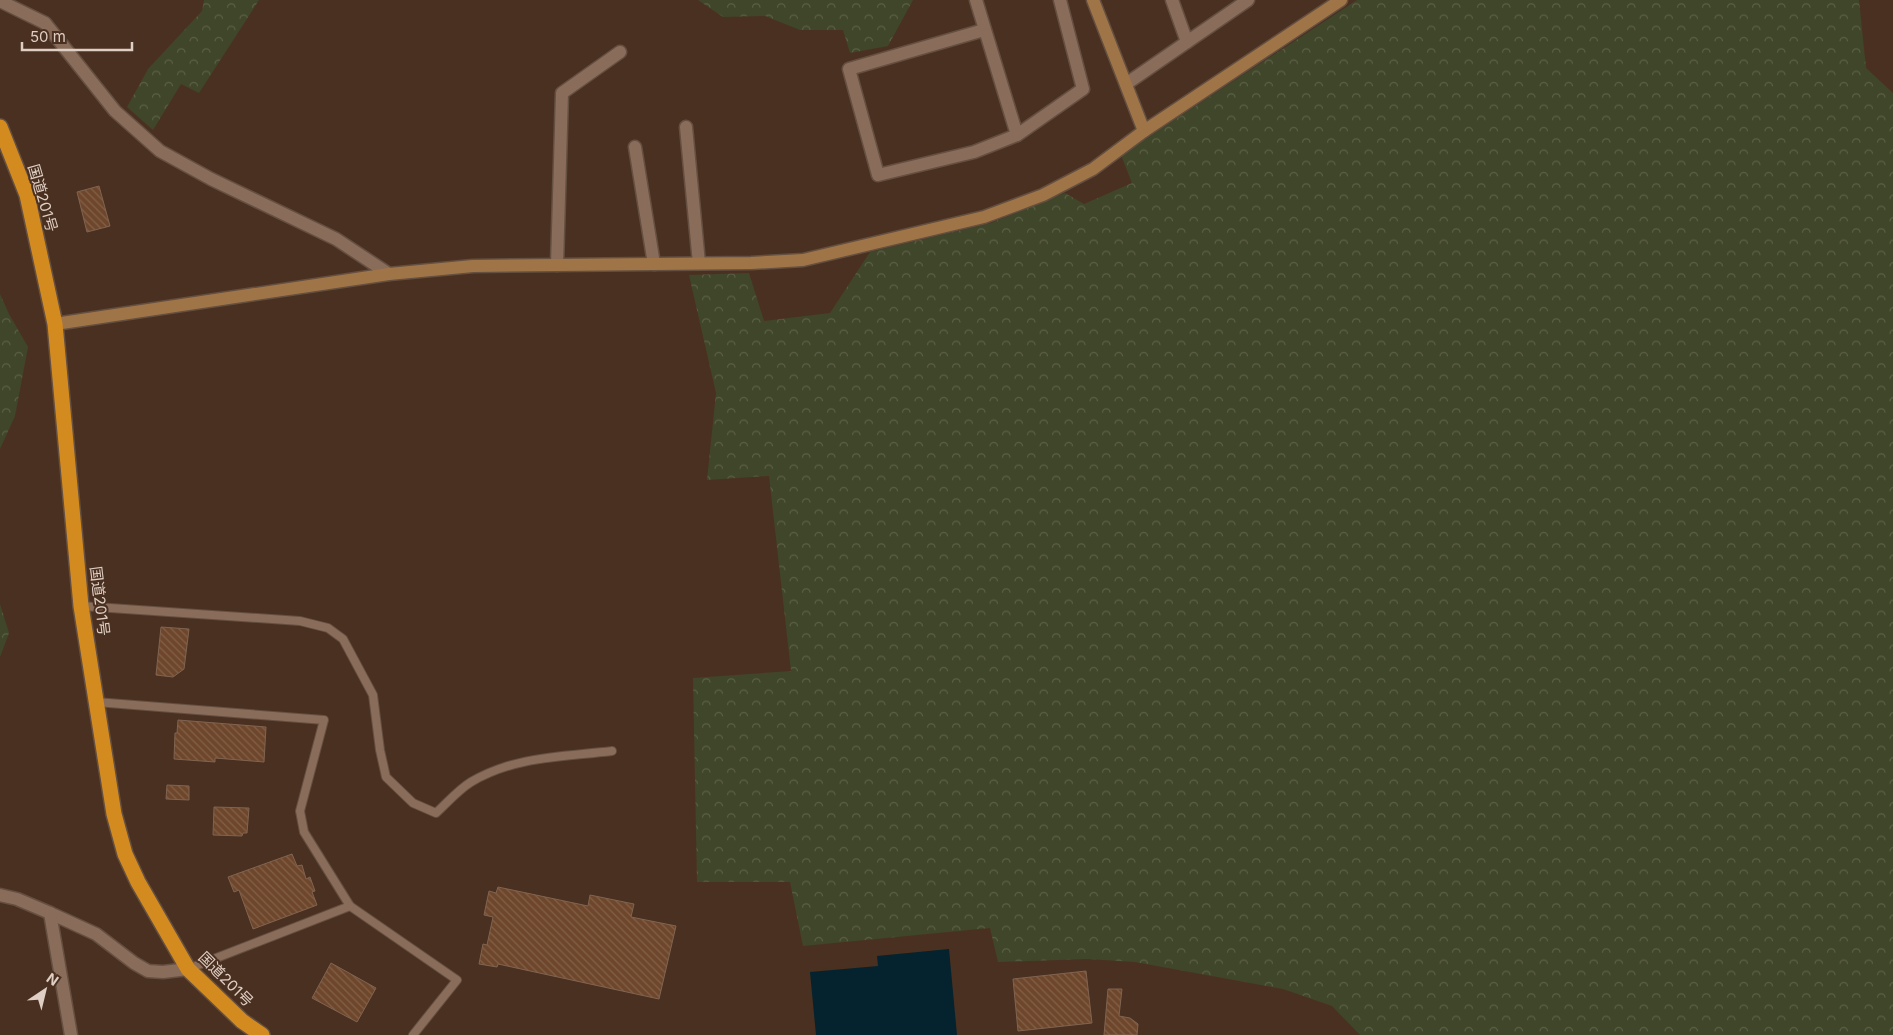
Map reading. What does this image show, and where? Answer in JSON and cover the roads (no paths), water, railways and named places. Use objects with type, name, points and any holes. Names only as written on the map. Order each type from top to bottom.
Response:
[{"type":"highway","name":"国道201号","points":[[0,127],[27,195],[55,324],[81,606],[114,814],[125,854],[138,882],[188,969],[242,1021],[262,1035]]},
{"type":"street","points":[[976,0],[1017,135]]},
{"type":"street","points":[[984,30],[849,69],[878,175],[974,152],[1017,135],[1083,89],[1060,0]]},
{"type":"street","points":[[1093,0],[1144,131]]},
{"type":"street","points":[[1172,0],[1187,42]]},
{"type":"street","points":[[1126,84],[1248,0]]},
{"type":"street","points":[[55,324],[389,274],[473,266],[751,263],[803,260],[984,217],[1043,195],[1093,169],[1144,131],[1341,0]]},
{"type":"street","points":[[0,2],[45,23],[115,111],[160,151],[211,179],[336,239],[389,274]]},
{"type":"street","points":[[557,265],[562,93],[620,52]]},
{"type":"street","points":[[686,127],[699,263]]},
{"type":"street","points":[[636,147],[654,264]]},
{"type":"street","points":[[0,895],[17,899],[96,934],[134,963],[148,971],[163,972],[188,969]]},
{"type":"street","points":[[50,913],[71,1035]]},
{"type":"lane","points":[[81,606],[300,621],[328,628],[343,639],[373,695],[380,750],[386,777],[413,803],[436,813],[469,783],[504,766],[535,759],[612,752]]},
{"type":"lane","points":[[96,702],[324,720],[300,811],[304,832],[350,906],[457,980],[413,1035]]},
{"type":"lane","points":[[188,969],[350,906]]},
{"type":"water","points":[[949,949],[957,1035],[816,1035],[810,972],[878,966],[877,956]]}]
